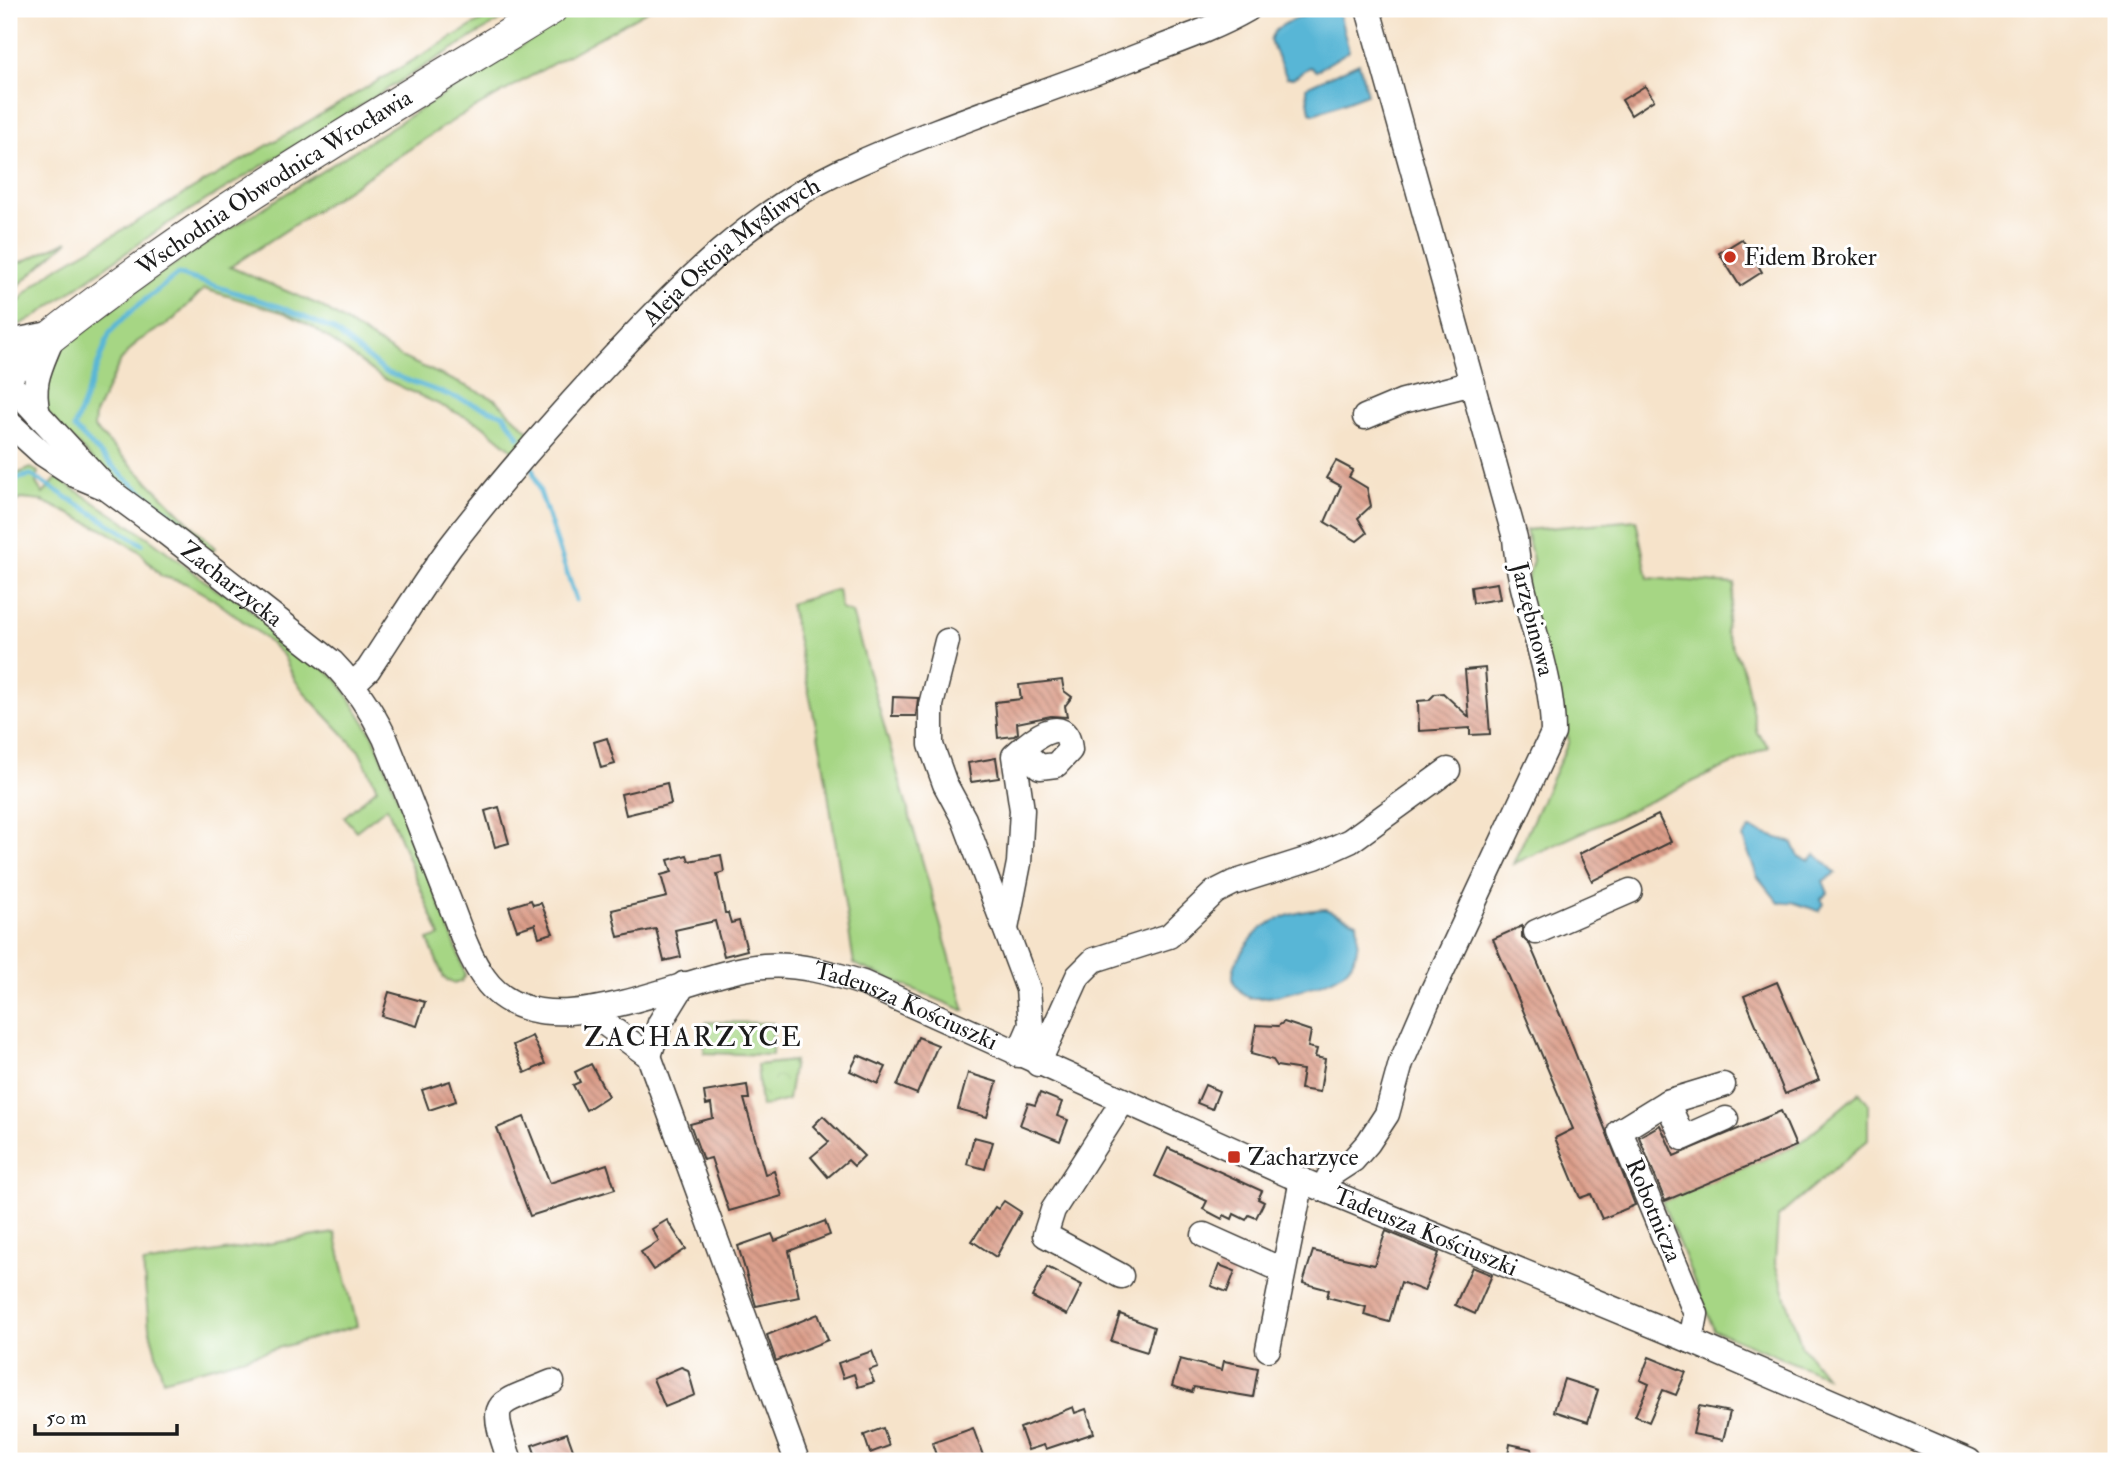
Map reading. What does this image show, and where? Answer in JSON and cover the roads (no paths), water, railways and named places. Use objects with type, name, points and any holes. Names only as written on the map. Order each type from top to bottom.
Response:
[{"type":"main road","name":"Wschodnia Obwodnica Wrocławia","points":[[9,371],[140,266],[205,222],[551,9]]},
{"type":"street","name":"Aleja Ostoja Myśliwych","points":[[354,684],[368,670],[449,550],[544,432],[659,308],[700,268],[764,218],[838,173],[911,140],[1201,32],[1248,9]]},
{"type":"street","name":"Jarzębinowa","points":[[1312,1184],[1353,1160],[1387,1114],[1401,1063],[1461,929],[1503,868],[1553,733],[1553,699],[1519,580],[1515,538],[1368,9]]},
{"type":"street","points":[[9,342],[55,333]]},
{"type":"street","points":[[38,414],[33,393],[35,378],[55,333]]},
{"type":"street","name":"Zacharzycka","points":[[9,383],[106,488],[333,663],[354,684]]},
{"type":"street","points":[[1365,417],[1403,401],[1473,383]]},
{"type":"street","name":"Zacharzycka","points":[[9,423],[18,439],[75,475],[106,488]]},
{"type":"street","points":[[947,641],[931,705],[931,745],[944,784],[964,819],[1028,989],[1031,1011],[1028,1060]]},
{"type":"street","name":"Tadeusza Kościuszki","points":[[354,684],[369,705],[385,738],[466,944],[483,978],[506,1001],[532,1011],[562,1014],[588,1011],[737,969],[766,966],[827,972],[863,983],[1028,1060],[1312,1184],[1691,1341],[1969,1461]]},
{"type":"street","points":[[1006,929],[1019,863],[1022,810],[1014,756],[1021,750]]},
{"type":"street","points":[[1028,1060],[1078,976],[1094,960],[1169,936],[1215,892],[1233,883],[1315,857],[1350,841],[1448,770]]},
{"type":"street","points":[[1536,932],[1630,891]]},
{"type":"street","points":[[649,1056],[660,1023],[684,984]]},
{"type":"street","points":[[588,1011],[649,1056],[797,1461]]},
{"type":"street","points":[[1723,1085],[1667,1102],[1684,1138],[1726,1119]]},
{"type":"street","points":[[1121,1276],[1045,1236],[1054,1210],[1123,1101]]},
{"type":"street","name":"Robotnicza","points":[[1667,1102],[1620,1131],[1696,1314],[1691,1341]]},
{"type":"street","points":[[1268,1349],[1282,1270],[1312,1184]]},
{"type":"street","points":[[1204,1234],[1282,1270]]},
{"type":"street","points":[[510,1461],[496,1420],[496,1411],[503,1404],[552,1382]]},
{"type":"water","points":[[1320,9],[1338,9],[1349,51],[1316,71],[1310,67],[1293,78],[1287,78],[1270,41],[1272,35],[1283,25]]},
{"type":"water","points":[[1359,63],[1367,94],[1314,114],[1310,112],[1306,87]]},
{"type":"water","points":[[1750,829],[1793,843],[1799,857],[1809,860],[1816,854],[1836,873],[1823,881],[1828,893],[1821,899],[1824,904],[1819,911],[1792,902],[1779,903],[1757,876],[1743,838]]},
{"type":"water","points":[[1325,909],[1357,922],[1357,950],[1347,969],[1329,980],[1276,996],[1249,998],[1238,989],[1234,982],[1234,968],[1246,946],[1261,929],[1292,914]]},
{"type":"waterway","points":[[182,524],[125,478],[74,428],[110,332],[130,312],[178,274],[283,308],[332,329],[385,372],[504,415],[519,437]]},
{"type":"waterway","points":[[531,465],[576,600]]},
{"type":"waterway","points":[[9,481],[31,475],[142,544]]},
{"type":"place","name":"Fidem Broker","points":[[1730,257]]},
{"type":"place","name":"Zacharzyce","points":[[1234,1157]]},
{"type":"district","name":"ZACHARZYCE","points":[[693,1036]]}]
